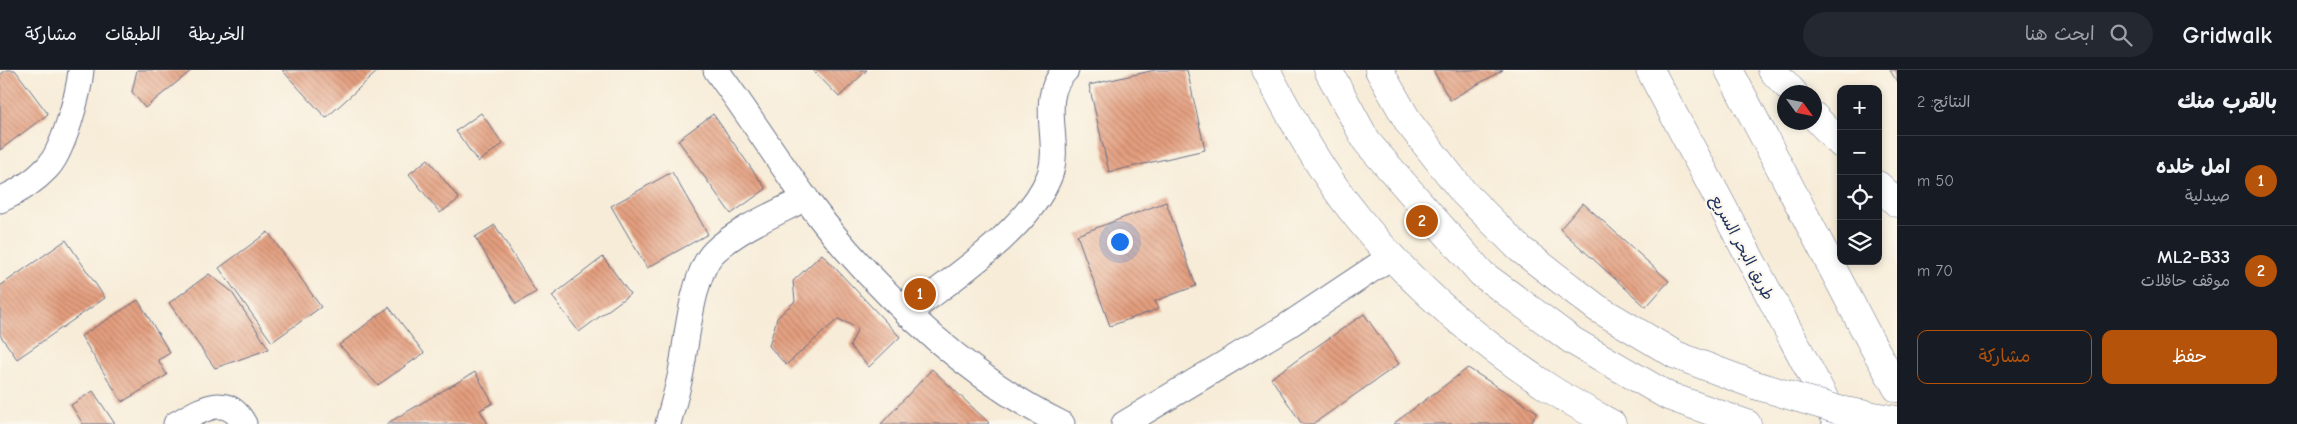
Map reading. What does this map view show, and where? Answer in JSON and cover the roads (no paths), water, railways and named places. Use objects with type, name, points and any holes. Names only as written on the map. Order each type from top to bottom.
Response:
[{"type":"main road","points":[[1266,70],[1324,171],[1357,218],[1392,256],[1438,301],[1490,346],[1548,388],[1612,424]]},
{"type":"main road","points":[[1328,70],[1367,142],[1482,274],[1573,341],[1668,396],[1747,424]]},
{"type":"main road","points":[[1379,70],[1409,123],[1464,193],[1520,249],[1597,308],[1676,355],[1755,385],[1839,410],[1897,420]]},
{"type":"main road","name":"طريق البحر السريع","points":[[1650,70],[1838,424]]},
{"type":"main road","points":[[1729,70],[1897,388]]},
{"type":"main road","points":[[1772,70],[1786,85]]},
{"type":"main road","points":[[1822,124],[1837,140]]},
{"type":"main road","points":[[1882,189],[1897,203]]},
{"type":"street","points":[[0,200],[26,188],[49,166],[68,125],[80,85],[81,70]]},
{"type":"street","points":[[716,70],[806,198],[845,248],[907,314],[971,368],[1006,392],[1062,424]]},
{"type":"street","points":[[907,314],[1015,226],[1042,191],[1050,175],[1053,157],[1051,104],[1054,89],[1066,70]]},
{"type":"street","points":[[668,424],[680,376],[697,284],[704,266],[726,241],[806,198]]},
{"type":"street","points":[[1124,424],[1287,326],[1392,256]]},
{"type":"street","points":[[176,424],[216,406],[232,409],[244,424]]},
{"type":"place","name":"ML2-B33","points":[[1422,221]]},
{"type":"place","name":"امل خلده","points":[[920,294]]}]
